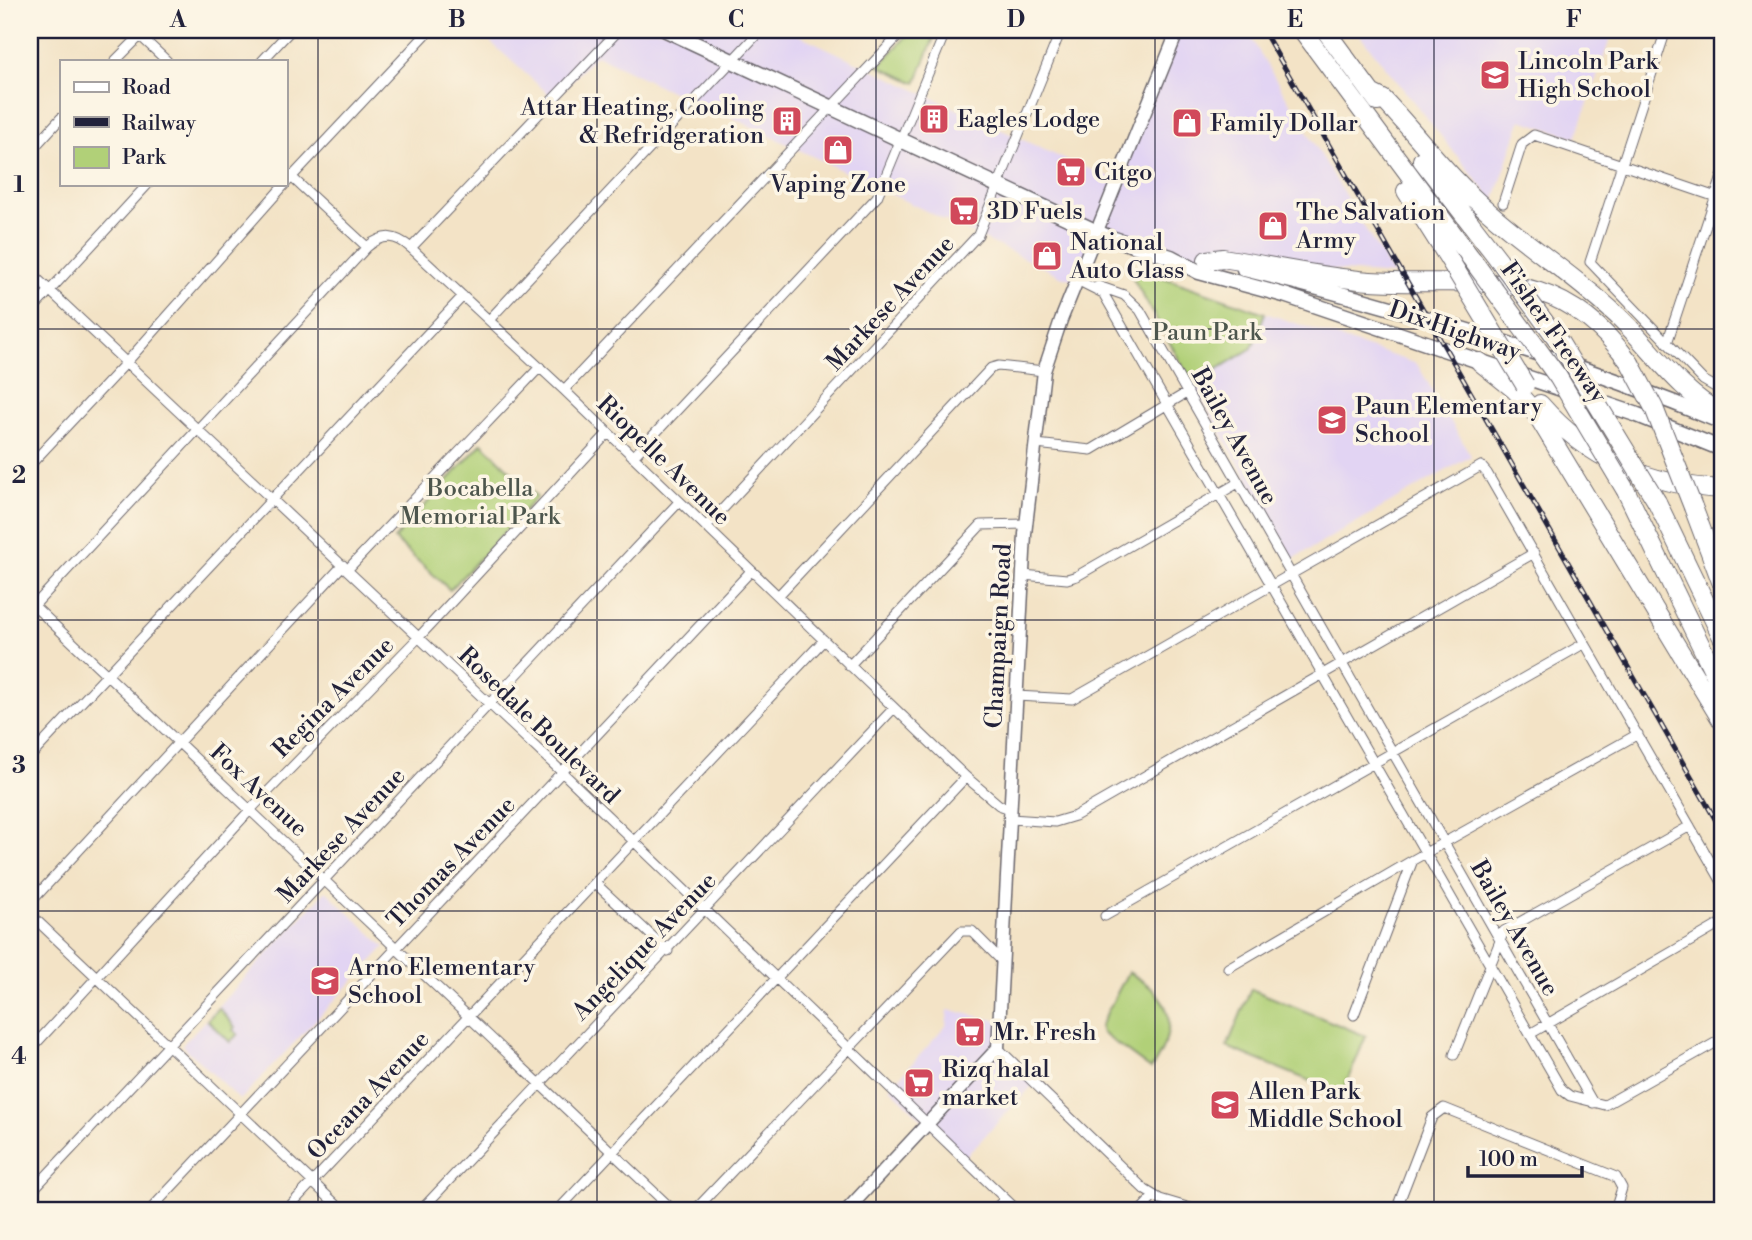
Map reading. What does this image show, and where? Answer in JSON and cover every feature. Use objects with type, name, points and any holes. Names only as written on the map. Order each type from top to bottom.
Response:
[{"type":"highway","name":"Fisher Freeway","points":[[1302,30],[1558,377],[1626,491],[1722,689]]},
{"type":"highway","name":"Fisher Freeway","points":[[1325,30],[1560,343],[1657,502],[1722,637]]},
{"type":"highway","points":[[1371,93],[1383,99],[1438,164],[1474,199],[1623,321],[1684,389],[1722,414]]},
{"type":"highway","points":[[1351,98],[1357,116],[1525,384],[1561,428],[1598,456],[1632,473],[1667,484],[1722,489]]},
{"type":"highway","points":[[1207,260],[1223,258],[1348,279],[1407,282],[1471,280],[1531,289],[1581,313],[1609,338],[1630,363],[1654,408],[1722,584]]},
{"type":"highway","points":[[1480,362],[1515,390],[1537,415],[1722,720]]},
{"type":"main road","name":"Dix Highway","points":[[666,30],[1097,233],[1171,257],[1199,272],[1284,295],[1635,414],[1722,449]]},
{"type":"main road","name":"Dix Highway","points":[[1171,257],[1207,260],[1432,318],[1631,384],[1722,422]]},
{"type":"street","points":[[263,60],[291,30]]},
{"type":"street","points":[[31,606],[367,247],[287,179],[430,30]]},
{"type":"street","points":[[411,248],[619,30]]},
{"type":"street","points":[[489,320],[761,30]]},
{"type":"street","points":[[564,390],[904,30]]},
{"type":"street","points":[[633,457],[877,197],[946,30]]},
{"type":"street","name":"Markese Avenue","points":[[706,527],[974,242],[1061,30]]},
{"type":"street","name":"Champaign Road","points":[[999,1048],[1026,524],[1044,371],[1077,280],[1178,30]]},
{"type":"street","points":[[1666,30],[1590,262],[1703,380],[1722,391]]},
{"type":"street","points":[[116,60],[140,32],[166,60]]},
{"type":"street","points":[[30,152],[60,119]]},
{"type":"street","points":[[1503,203],[1522,144],[1530,137],[1539,136],[1719,198]]},
{"type":"street","points":[[1667,343],[1719,198],[1722,177]]},
{"type":"street","points":[[30,312],[146,186]]},
{"type":"street","points":[[30,465],[126,363],[281,186]]},
{"type":"street","name":"Riopelle Avenue","points":[[367,247],[380,238],[391,236],[411,248],[540,367],[966,777],[1010,814]]},
{"type":"street","name":"Rosedale Boulevard","points":[[30,272],[563,773],[1017,1210]]},
{"type":"street","name":"Bailey Avenue","points":[[1077,280],[1111,289],[1135,302],[1593,1103]]},
{"type":"street","name":"Bailey Avenue","points":[[1077,280],[1103,293],[1562,1090],[1570,1096],[1593,1103]]},
{"type":"street","points":[[30,757],[463,296]]},
{"type":"street","points":[[778,596],[992,368],[998,366],[1044,371]]},
{"type":"street","points":[[30,903],[346,567],[540,367]]},
{"type":"street","points":[[1036,444],[1091,450],[1188,391]]},
{"type":"street","name":"Regina Avenue","points":[[30,1049],[251,808],[419,637],[608,433]]},
{"type":"street","points":[[1016,696],[1072,699],[1480,466],[1534,554],[1722,882]]},
{"type":"street","points":[[1023,575],[1067,579],[1077,576],[1238,483]]},
{"type":"street","name":"Markese Avenue","points":[[30,1193],[679,502]]},
{"type":"street","points":[[849,666],[981,525],[1026,524]]},
{"type":"street","points":[[1010,814],[1055,822],[1075,816],[1534,554]]},
{"type":"street","name":"Thomas Avenue","points":[[150,1210],[751,571]]},
{"type":"street","name":"Fox Avenue","points":[[31,606],[251,808],[673,1210]]},
{"type":"street","name":"Oceana Avenue","points":[[286,1210],[824,640]]},
{"type":"street","points":[[1105,916],[1585,643]]},
{"type":"street","name":"Angelique Avenue","points":[[421,1210],[539,1083],[668,951],[894,708]]},
{"type":"street","points":[[1228,968],[1638,734]]},
{"type":"street","points":[[558,1210],[966,777]]},
{"type":"street","points":[[1454,1055],[1498,939],[1504,931],[1690,826]]},
{"type":"street","points":[[1354,1015],[1413,860]]},
{"type":"street","points":[[595,883],[668,951]]},
{"type":"street","points":[[30,914],[342,1210]]},
{"type":"street","points":[[1530,1034],[1722,923]]},
{"type":"street","points":[[695,1210],[961,931],[972,931],[1003,962]]},
{"type":"street","points":[[1593,1103],[1608,1103],[1722,1039]]},
{"type":"street","points":[[847,1210],[999,1048],[1154,1196],[1197,1210]]},
{"type":"street","points":[[1396,1210],[1432,1117],[1439,1110],[1450,1109],[1612,1175],[1620,1183],[1621,1194],[1615,1210]]},
{"type":"street","points":[[1141,1210],[1154,1196]]},
{"type":"street","points":[[994,1210],[1005,1199]]},
{"type":"street","points":[[1719,1210],[1722,1201]]},
{"type":"shaded area","points":[[477,30],[788,30],[1068,161],[1118,180],[1178,30],[1246,30],[1393,275],[1171,257],[1097,233],[1077,280],[1063,277],[696,100],[693,102],[596,55],[554,99]]},
{"type":"shaded area","name":"Lincoln Park High School","points":[[1356,30],[1613,30],[1576,138],[1521,120],[1494,202]]},
{"type":"shaded area","name":"Paun Elementary School","points":[[1265,313],[1417,364],[1471,456],[1293,559],[1193,384],[1252,348]]},
{"type":"shaded area","points":[[326,891],[385,947],[240,1100],[182,1045]]},
{"type":"shaded area","points":[[948,1010],[1000,1021],[999,1048],[1035,1083],[963,1159],[890,1088],[946,1026]]},
{"type":"green space","points":[[912,30],[937,30],[916,83],[879,66]]},
{"type":"green space","name":"Paun Park","points":[[1125,264],[1265,313],[1252,348],[1193,384]]},
{"type":"green space","name":"Bocabella Memorial Park","points":[[482,443],[537,497],[450,590],[394,539]]},
{"type":"green space","points":[[1128,972],[1155,992],[1168,1014],[1166,1039],[1151,1069],[1102,1033],[1100,1026]]},
{"type":"green space","points":[[1251,989],[1366,1036],[1342,1094],[1227,1047]]},
{"type":"green space","points":[[219,1008],[238,1034],[230,1042],[207,1020]]},
{"type":"railway","points":[[1263,30],[1722,831]]},
{"type":"place","name":"Lincoln Park High School","points":[[1495,75]]},
{"type":"place","name":"Eagles Lodge","points":[[934,119]]},
{"type":"place","name":"Attar Heating, Cooling & Refridgeration","points":[[787,121]]},
{"type":"place","name":"Family Dollar","points":[[1187,123]]},
{"type":"place","name":"Vaping Zone","points":[[838,150]]},
{"type":"place","name":"Citgo","points":[[1071,172]]},
{"type":"place","name":"3D Fuels","points":[[964,211]]},
{"type":"place","name":"The Salvation Army","points":[[1273,226]]},
{"type":"place","name":"National Auto Glass","points":[[1047,256]]},
{"type":"place","name":"Paun Elementary School","points":[[1332,420]]},
{"type":"place","name":"Arno Elementary School","points":[[325,981]]},
{"type":"place","name":"Mr. Fresh","points":[[970,1032]]},
{"type":"place","name":"Rizq halal market","points":[[919,1083]]},
{"type":"place","name":"Allen Park Middle School","points":[[1225,1105]]}]
